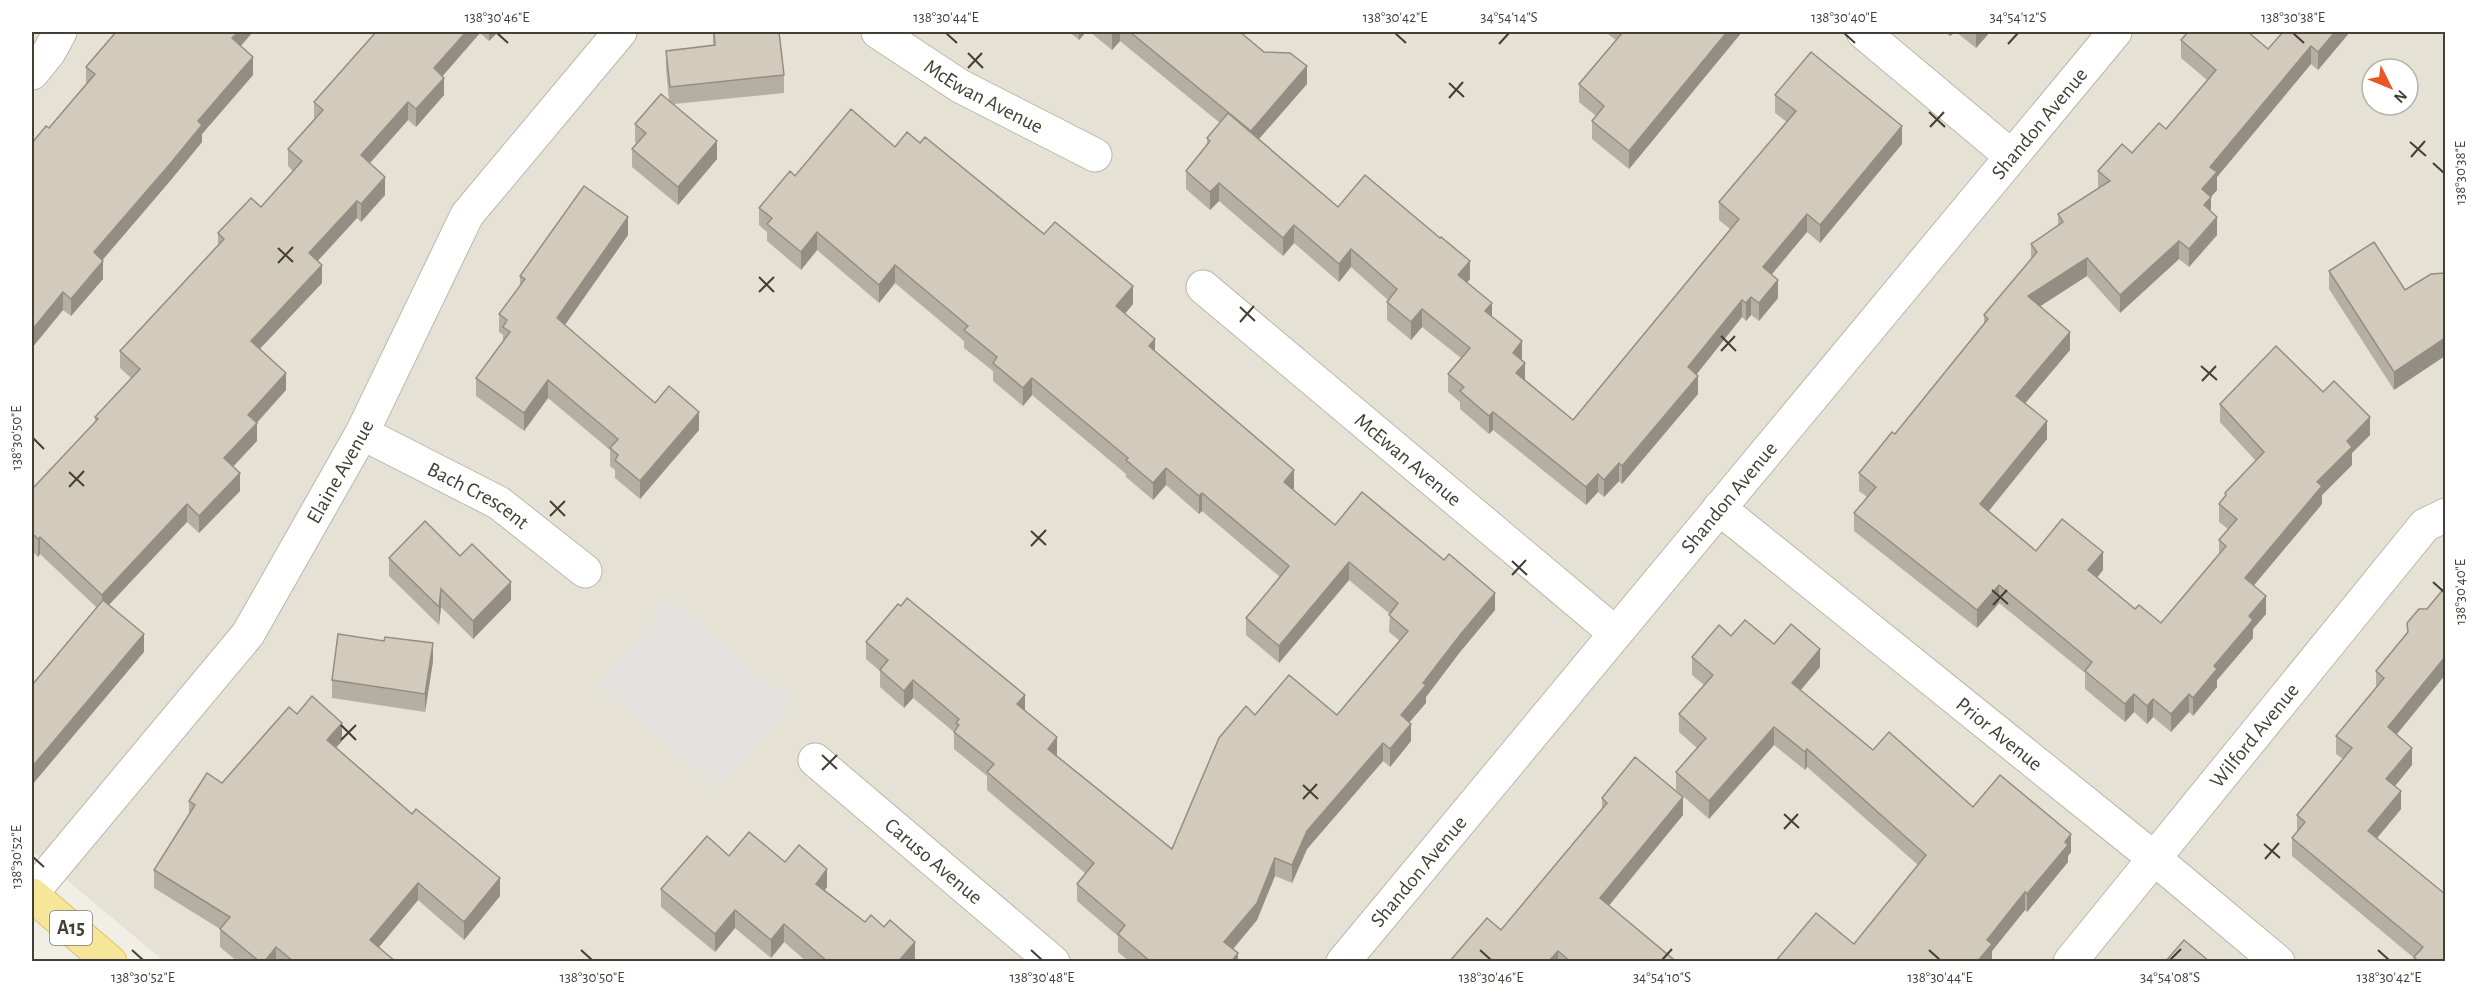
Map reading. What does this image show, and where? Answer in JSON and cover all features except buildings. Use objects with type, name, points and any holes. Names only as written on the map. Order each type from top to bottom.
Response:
[{"type":"main road","name":"A15","points":[[32,894],[110,962]]},
{"type":"street","points":[[32,73],[49,52],[60,32]]},
{"type":"street","name":"Elaine Avenue","points":[[32,894],[248,634],[362,433],[467,215],[620,32]]},
{"type":"street","name":"McEwan Avenue","points":[[878,32],[960,87],[1095,155]]},
{"type":"street","points":[[1863,32],[2011,156]]},
{"type":"street","name":"Shandon Avenue","points":[[1343,962],[2115,32]]},
{"type":"street","name":"McEwan Avenue","points":[[1203,286],[1615,633]]},
{"type":"street","name":"Bach Crescent","points":[[362,433],[500,502],[585,571]]},
{"type":"street","name":"Prior Avenue","points":[[1719,508],[2155,859],[2278,962]]},
{"type":"street","name":"Wilford Avenue","points":[[2070,962],[2425,525],[2445,515]]},
{"type":"street","name":"Caruso Avenue","points":[[815,760],[1053,962]]},
{"type":"shaded area","points":[[32,32],[2445,32],[2445,961],[164,961],[32,851]]},
{"type":"shaded area","points":[[670,599],[792,703],[719,789],[597,686]]}]
